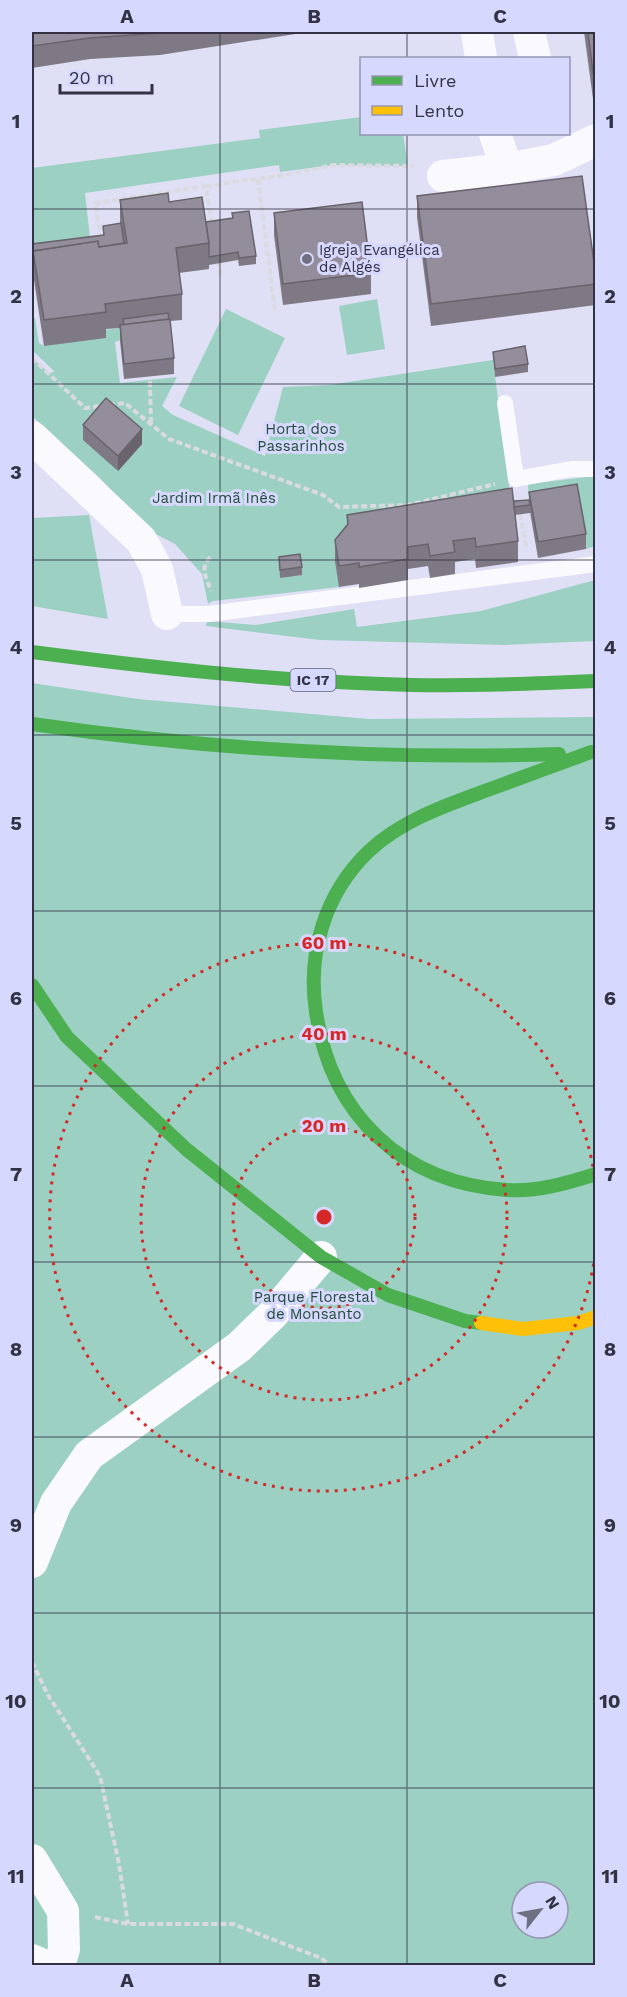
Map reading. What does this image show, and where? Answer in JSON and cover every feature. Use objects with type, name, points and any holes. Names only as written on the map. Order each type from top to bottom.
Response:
[{"type":"main road","name":"IC 17","points":[[32,652],[159,669],[330,681],[487,685],[596,681]]},
{"type":"main road","points":[[32,724],[133,738],[316,752],[465,756],[593,752]]},
{"type":"main road","points":[[593,752],[430,811],[403,825],[379,843],[357,864],[338,890],[324,918],[315,952],[313,987],[315,1022],[323,1054],[337,1086],[351,1111],[394,1152],[446,1179],[474,1186],[542,1188],[570,1183],[596,1174]]},
{"type":"main road","points":[[32,985],[68,1037],[186,1149],[321,1257],[388,1295],[465,1322],[523,1329],[578,1323],[596,1317]]},
{"type":"street","points":[[477,32],[481,57]]},
{"type":"street","points":[[529,32],[535,57]]},
{"type":"street","points":[[495,135],[507,169]]},
{"type":"street","points":[[443,176],[507,169],[552,147],[596,140]]},
{"type":"street","points":[[32,437],[141,540],[157,569],[167,614]]},
{"type":"street","points":[[32,1562],[56,1503],[89,1455],[239,1347],[273,1314],[321,1257]]},
{"type":"street","points":[[32,1860],[63,1911],[64,1949],[59,1965]]},
{"type":"street","points":[[32,1960],[45,1965]]},
{"type":"lane","points":[[505,403],[516,478],[571,469],[596,469]]},
{"type":"lane","points":[[167,614],[209,614],[596,564]]},
{"type":"path","points":[[102,241],[95,202],[258,179],[333,165],[417,166],[443,176]]},
{"type":"path","points":[[258,179],[275,311]]},
{"type":"path","points":[[206,186],[214,232]]},
{"type":"path","points":[[217,254],[221,277]]},
{"type":"path","points":[[32,358],[85,408],[125,403],[169,439],[323,495],[339,507],[408,505],[516,478]]},
{"type":"path","points":[[150,381],[152,425]]},
{"type":"path","points":[[520,514],[525,540]]},
{"type":"path","points":[[208,582],[203,567],[210,557]]},
{"type":"path","points":[[32,1662],[48,1695],[100,1776],[119,1864],[128,1924]]},
{"type":"path","points":[[84,1914],[128,1924],[233,1923],[321,1958],[330,1965]]},
{"type":"green space","points":[[360,117],[360,135],[403,135],[408,166],[333,165],[280,172],[279,165],[85,193],[90,238],[34,248],[32,168],[260,138],[259,130]]},
{"type":"green space","points":[[377,299],[385,349],[347,355],[339,306]]},
{"type":"green space","points":[[226,309],[285,338],[238,435],[179,406]]},
{"type":"green space","points":[[35,318],[39,343],[44,346],[105,330],[168,322],[115,342],[120,383],[177,377],[162,406],[173,415],[265,456],[283,387],[329,385],[493,360],[512,510],[339,587],[213,601],[208,604],[202,574],[175,544],[146,529],[99,477],[32,416],[32,358],[49,373],[55,372],[32,350],[32,319]]},
{"type":"green space","points":[[595,476],[595,546],[586,549],[577,500],[529,508],[528,484]]},
{"type":"green space","points":[[89,515],[108,619],[32,606],[32,518]]},
{"type":"green space","points":[[595,580],[595,641],[505,645],[320,640],[206,626],[207,621],[256,625],[354,609],[357,627],[481,611]]},
{"type":"green space","name":"Parque Florestal de Monsanto","points":[[32,683],[138,699],[369,719],[595,717],[595,1965],[32,1966]]},
{"type":"building","points":[[32,32],[170,32],[90,38],[32,46]]},
{"type":"building","points":[[588,32],[596,32],[596,73],[593,73]]},
{"type":"building","points":[[582,176],[596,284],[431,304],[417,196]]},
{"type":"building","points":[[168,193],[169,202],[202,197],[209,243],[176,248],[182,294],[105,304],[106,312],[44,320],[33,251],[98,241],[99,247],[127,243],[120,200]]},
{"type":"building","points":[[362,202],[371,273],[283,284],[274,213]]},
{"type":"building","points":[[249,211],[256,256],[239,258],[238,252],[209,257],[206,222],[233,218],[232,213]]},
{"type":"building","points":[[121,223],[124,243],[99,247],[98,241],[33,251],[33,269],[32,244],[104,235],[103,226]]},
{"type":"building","points":[[168,313],[169,319],[124,325],[123,319]]},
{"type":"building","points":[[170,319],[174,358],[124,364],[120,325]]},
{"type":"building","points":[[525,346],[528,364],[495,369],[493,352]]},
{"type":"building","points":[[106,398],[142,429],[118,456],[83,425]]},
{"type":"building","points":[[577,484],[586,534],[538,542],[529,492]]},
{"type":"building","points":[[512,488],[518,541],[476,547],[475,538],[453,541],[455,552],[430,556],[428,544],[408,547],[408,559],[359,567],[359,563],[339,566],[335,540],[348,524],[347,515]]},
{"type":"building","points":[[529,500],[530,505],[514,507],[514,501]]},
{"type":"building","points":[[300,554],[302,567],[280,570],[279,557]]},
{"type":"traffic: fast","points":[[32,652],[206,672],[338,682],[462,685],[596,681]]},
{"type":"traffic: fast","points":[[32,724],[163,740],[295,751],[427,755],[559,754]]},
{"type":"traffic: fast","points":[[591,752],[460,800],[412,821],[369,851],[341,886],[323,925],[317,946],[314,990],[324,1049],[337,1082],[355,1112],[378,1137],[404,1158],[435,1174],[469,1185],[507,1190],[541,1188],[596,1174]]},
{"type":"traffic: fast","points":[[32,985],[67,1037],[186,1149],[321,1257],[388,1295],[465,1321],[481,1323]]},
{"type":"traffic: slow","points":[[481,1323],[523,1329],[578,1323],[596,1317]]},
{"type":"place","name":"Igreja Evangélica de Algés","points":[[307,259]]},
{"type":"park label","name":"Horta dos Passarinhos","points":[[301,438]]},
{"type":"park label","name":"Jardim Irmã Inês","points":[[214,498]]}]
